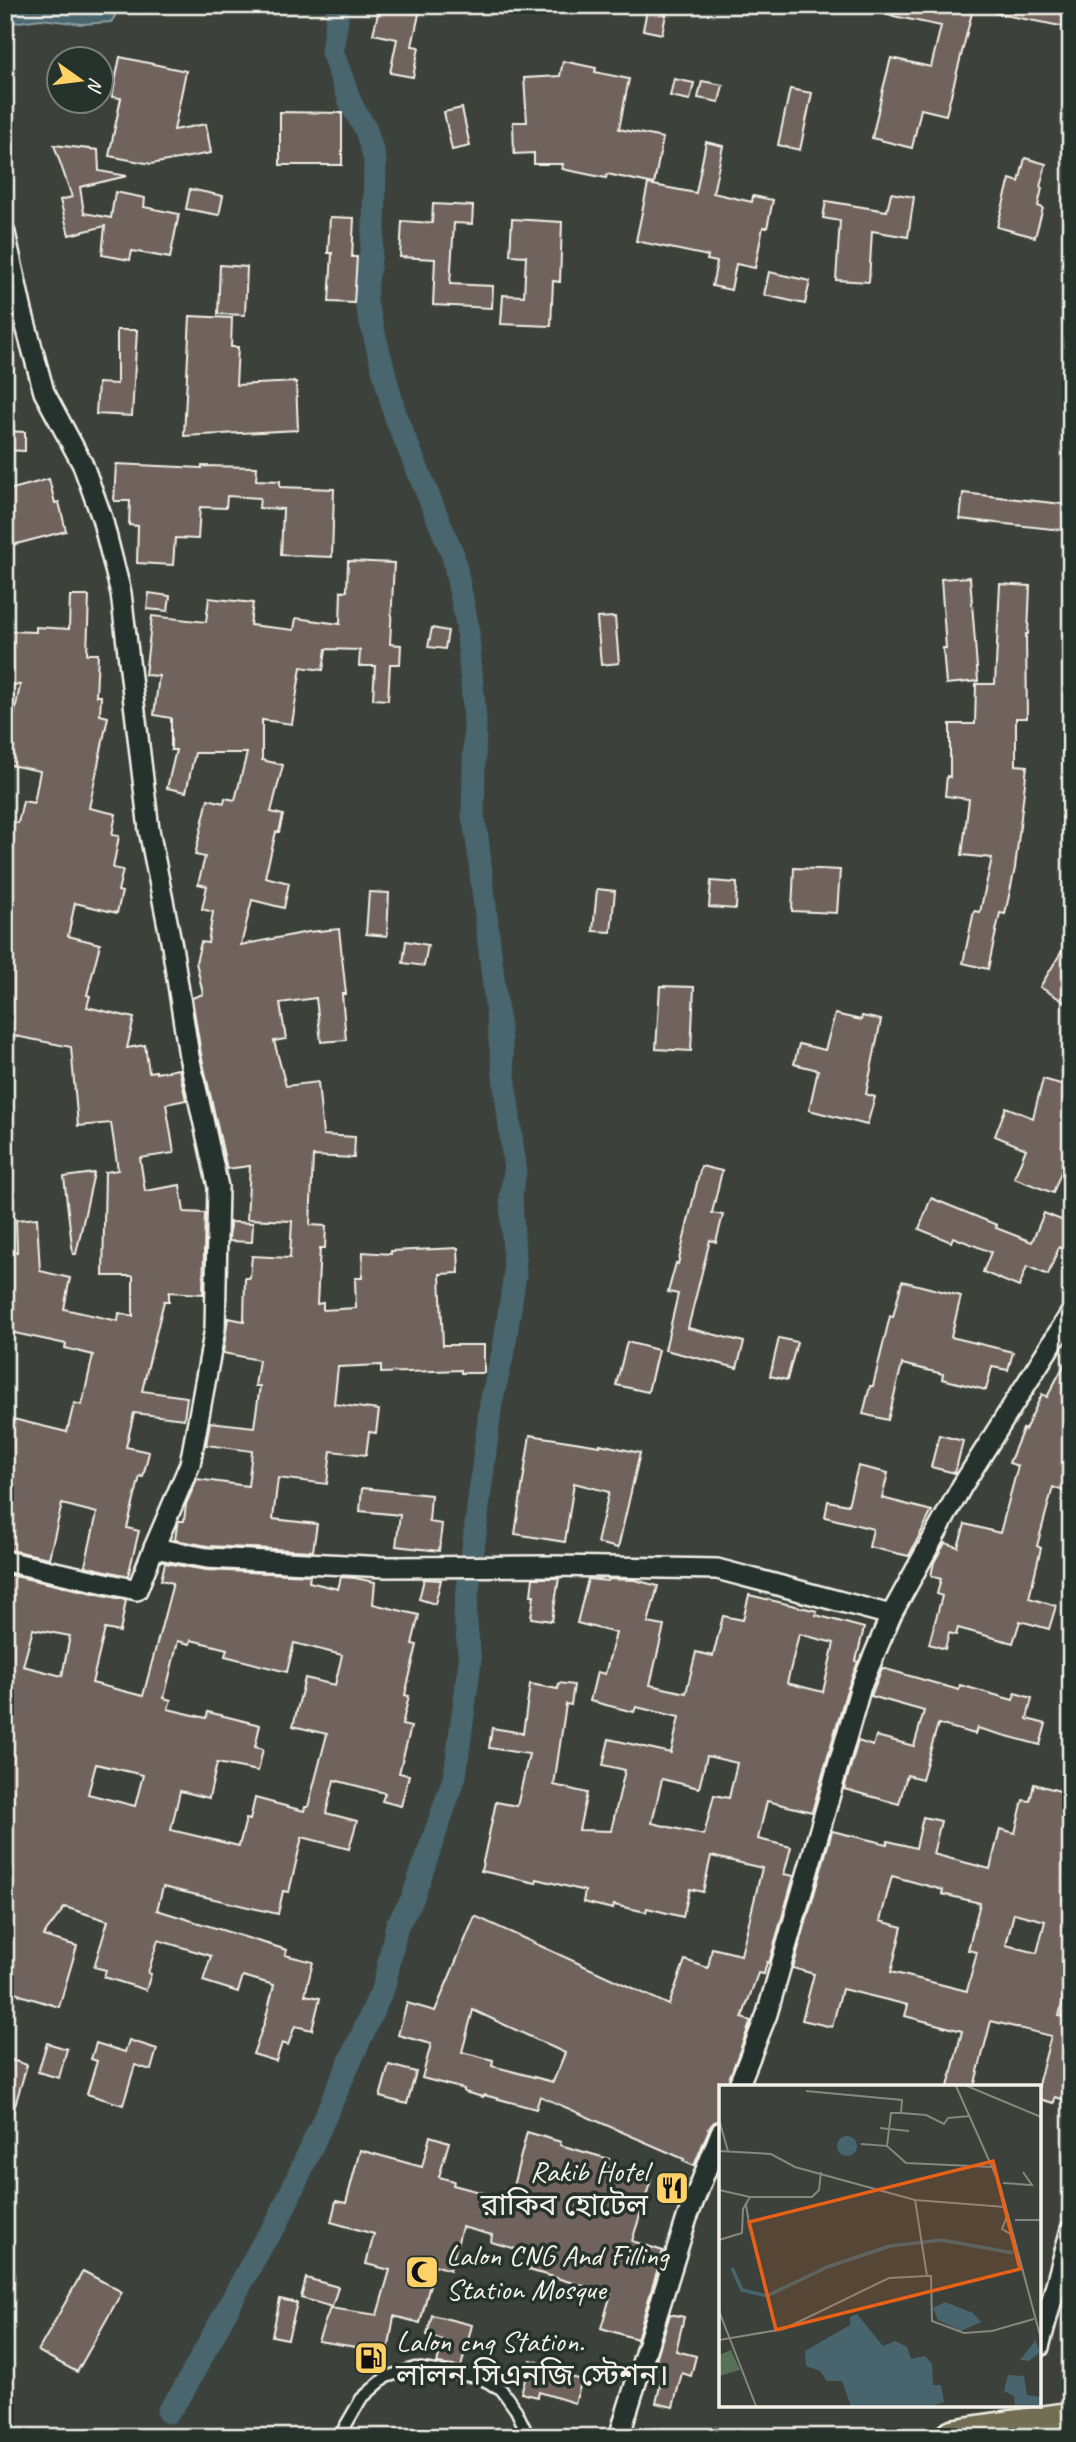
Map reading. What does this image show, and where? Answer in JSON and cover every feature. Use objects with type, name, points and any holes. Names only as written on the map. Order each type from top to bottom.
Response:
[{"type":"highway","points":[[954,2437],[1020,2417],[1071,2420]]},
{"type":"street","points":[[5,233],[44,392],[83,465],[102,518],[121,593],[149,830],[172,946],[189,1056],[218,1187],[215,1329],[190,1464],[137,1590],[5,1561]]},
{"type":"street","points":[[739,2085],[767,2014],[861,1686],[891,1615],[962,1486],[1071,1313]]},
{"type":"street","points":[[154,1548],[207,1558],[386,1567],[717,1569],[891,1615]]},
{"type":"street","points":[[619,2437],[687,2218],[719,2137]]},
{"type":"street","points":[[1041,2340],[1071,2229]]},
{"type":"lane","points":[[339,2437],[361,2399],[386,2377],[415,2368],[478,2377],[501,2389],[516,2410],[528,2437]]},
{"type":"water","points":[[11,5],[115,5],[115,16],[111,22],[82,24],[41,19],[11,23]]},
{"type":"building","points":[[380,5],[421,5],[412,46],[419,47],[413,77],[390,73],[397,39],[373,34]]},
{"type":"building","points":[[648,5],[668,5],[662,34],[643,30]]},
{"type":"building","points":[[880,5],[974,5],[946,115],[921,109],[912,148],[872,138],[883,89],[891,58],[931,67],[941,26],[879,13]]},
{"type":"building","points":[[995,5],[1045,5],[1071,10],[1071,28],[994,13]]},
{"type":"building","points":[[120,57],[186,71],[174,130],[206,124],[211,153],[151,164],[109,156],[121,98],[116,97]]},
{"type":"building","points":[[563,61],[596,68],[595,72],[629,79],[619,129],[663,138],[654,184],[607,174],[606,178],[562,169],[563,164],[534,164],[534,153],[514,154],[513,122],[527,122],[524,78],[560,76]]},
{"type":"building","points":[[674,79],[694,83],[690,100],[670,96]]},
{"type":"building","points":[[702,81],[723,85],[719,102],[698,98]]},
{"type":"building","points":[[790,89],[812,93],[800,150],[778,145]]},
{"type":"building","points":[[462,108],[470,146],[452,150],[444,112]]},
{"type":"building","points":[[280,112],[342,113],[342,165],[280,165]]},
{"type":"building","points":[[706,142],[723,146],[713,193],[752,202],[753,196],[773,200],[767,228],[763,227],[755,268],[736,264],[731,290],[712,286],[717,262],[707,260],[708,256],[636,241],[648,184],[696,193]]},
{"type":"building","points":[[54,145],[98,150],[99,171],[127,176],[80,187],[84,213],[111,218],[115,192],[145,198],[144,207],[179,214],[170,258],[132,251],[130,260],[102,255],[105,226],[69,235],[60,200],[72,197]]},
{"type":"building","points":[[1025,158],[1046,164],[1038,206],[1043,208],[1035,237],[997,227],[1010,179],[1019,182]]},
{"type":"building","points":[[190,189],[223,196],[219,215],[186,209]]},
{"type":"building","points":[[891,193],[914,197],[908,237],[872,231],[869,282],[836,280],[840,221],[823,218],[826,201],[887,211]]},
{"type":"building","points":[[433,204],[473,206],[472,224],[454,223],[450,284],[493,286],[492,308],[433,305],[435,259],[400,257],[402,221],[432,223]]},
{"type":"building","points":[[330,217],[354,218],[352,257],[357,257],[354,303],[329,302],[332,253],[328,253]]},
{"type":"building","points":[[512,219],[562,222],[560,282],[553,281],[551,326],[501,324],[503,295],[524,296],[526,256],[510,255]]},
{"type":"building","points":[[220,265],[247,267],[245,315],[218,314]]},
{"type":"building","points":[[769,272],[810,281],[805,304],[764,295]]},
{"type":"building","points":[[190,316],[232,318],[231,347],[238,347],[236,385],[296,382],[298,430],[184,436]]},
{"type":"building","points":[[117,330],[137,330],[132,416],[96,414],[98,383],[117,384]]},
{"type":"building","points":[[5,431],[25,432],[25,451],[5,450]]},
{"type":"building","points":[[116,464],[202,468],[257,467],[256,480],[280,481],[280,487],[334,489],[332,557],[281,555],[283,509],[259,508],[260,498],[227,496],[226,508],[200,507],[198,539],[175,538],[173,565],[137,563],[138,526],[129,525],[130,501],[114,501]]},
{"type":"building","points":[[49,479],[55,503],[59,502],[66,531],[5,547],[5,491]]},
{"type":"building","points":[[963,493],[1071,505],[1071,531],[960,519]]},
{"type":"building","points":[[348,561],[394,563],[390,644],[401,645],[400,664],[390,664],[388,700],[373,699],[375,666],[359,666],[360,650],[326,649],[323,670],[301,667],[292,724],[262,720],[262,760],[283,765],[271,812],[283,815],[265,877],[289,883],[284,908],[252,900],[241,945],[339,929],[346,994],[342,994],[346,1040],[321,1042],[316,998],[280,1003],[286,1039],[274,1041],[286,1086],[318,1082],[323,1135],[355,1137],[354,1158],[313,1156],[310,1225],[326,1226],[325,1248],[320,1248],[317,1304],[323,1303],[323,1310],[356,1308],[355,1278],[362,1278],[363,1252],[391,1254],[391,1251],[458,1248],[459,1273],[440,1274],[443,1345],[484,1345],[484,1373],[461,1373],[461,1370],[381,1373],[381,1365],[338,1367],[334,1404],[379,1410],[376,1433],[369,1432],[366,1455],[331,1451],[327,1484],[278,1478],[273,1519],[317,1524],[313,1551],[208,1546],[175,1540],[177,1525],[179,1521],[184,1521],[186,1504],[197,1479],[248,1486],[252,1451],[206,1445],[210,1422],[254,1427],[260,1386],[255,1386],[259,1360],[223,1353],[228,1318],[244,1321],[245,1278],[250,1278],[252,1256],[290,1258],[292,1221],[247,1219],[250,1166],[227,1169],[201,1054],[192,998],[203,994],[196,962],[201,942],[208,943],[213,912],[202,909],[207,886],[198,884],[205,857],[195,855],[208,799],[224,803],[225,798],[235,800],[247,753],[195,753],[186,792],[167,788],[176,750],[171,750],[171,718],[154,715],[159,676],[145,675],[152,616],[206,622],[209,598],[253,603],[250,625],[294,630],[296,618],[340,624],[341,591],[347,591]]},
{"type":"building","points":[[970,577],[978,681],[946,684],[941,579]]},
{"type":"building","points":[[1000,584],[1030,586],[1026,634],[1027,718],[1016,718],[1016,765],[1027,766],[1015,868],[1005,914],[1000,913],[988,969],[963,963],[974,911],[980,912],[992,858],[962,855],[969,799],[945,796],[947,776],[950,777],[950,724],[975,724],[976,684],[995,684]]},
{"type":"building","points":[[149,593],[170,596],[168,611],[147,609]]},
{"type":"building","points":[[70,596],[89,596],[87,654],[98,654],[96,696],[101,696],[100,715],[108,717],[89,808],[116,814],[112,835],[119,836],[113,868],[123,870],[117,913],[75,903],[68,936],[100,944],[87,995],[90,996],[87,1007],[134,1018],[127,1048],[145,1045],[149,1072],[179,1069],[186,1100],[166,1104],[174,1153],[140,1158],[145,1191],[180,1185],[184,1212],[205,1213],[203,1294],[169,1292],[169,1301],[164,1301],[142,1391],[187,1397],[184,1419],[134,1413],[126,1447],[149,1452],[127,1528],[139,1531],[128,1576],[85,1566],[97,1513],[62,1504],[49,1558],[5,1549],[5,1417],[67,1432],[74,1403],[82,1405],[93,1355],[65,1348],[66,1344],[5,1331],[5,1249],[17,1252],[16,1220],[37,1218],[40,1271],[70,1278],[64,1309],[118,1321],[119,1313],[133,1316],[133,1276],[103,1276],[105,1172],[118,1170],[111,1123],[78,1126],[71,1047],[5,1034],[5,820],[18,823],[23,801],[34,803],[40,771],[5,764],[20,685],[5,684],[5,631],[36,632],[36,627],[69,629]]},
{"type":"building","points":[[615,617],[619,663],[601,665],[597,618]]},
{"type":"building","points":[[432,628],[448,631],[445,649],[428,647]]},
{"type":"building","points":[[794,868],[840,870],[837,913],[792,911]]},
{"type":"building","points":[[711,881],[737,883],[736,909],[709,907]]},
{"type":"building","points":[[597,889],[615,891],[611,932],[593,931]]},
{"type":"building","points":[[369,892],[389,893],[387,936],[366,934]]},
{"type":"building","points":[[1071,936],[1071,1006],[1040,987]]},
{"type":"building","points":[[406,941],[428,945],[424,966],[403,963]]},
{"type":"building","points":[[660,986],[694,987],[691,1051],[656,1049]]},
{"type":"building","points":[[835,1014],[861,1020],[862,1016],[881,1020],[866,1094],[875,1097],[867,1125],[809,1110],[818,1070],[794,1064],[799,1044],[825,1050]]},
{"type":"building","points":[[1043,1079],[1071,1087],[1071,1167],[1064,1164],[1053,1193],[1014,1178],[1026,1149],[995,1136],[1006,1107],[1033,1118]]},
{"type":"building","points":[[701,1166],[722,1171],[712,1213],[723,1215],[716,1242],[710,1240],[688,1328],[744,1342],[737,1368],[665,1350],[678,1294],[668,1292],[676,1263],[678,1264]]},
{"type":"building","points":[[94,1173],[76,1254],[73,1254],[64,1177]]},
{"type":"building","points":[[931,1198],[1032,1242],[1044,1213],[1071,1224],[1071,1252],[1059,1247],[1048,1275],[1027,1266],[1019,1287],[983,1272],[991,1252],[953,1237],[951,1242],[919,1229]]},
{"type":"building","points":[[230,1222],[253,1223],[252,1242],[229,1241]]},
{"type":"building","points":[[902,1281],[961,1296],[951,1337],[1013,1352],[1008,1370],[992,1367],[986,1390],[942,1379],[943,1374],[902,1364],[888,1420],[863,1414]]},
{"type":"building","points":[[779,1338],[797,1342],[787,1380],[770,1376]]},
{"type":"building","points":[[627,1342],[658,1350],[648,1392],[616,1385]]},
{"type":"building","points":[[1071,1352],[1071,1494],[1053,1487],[1037,1546],[1041,1548],[1029,1598],[1056,1606],[1049,1629],[1020,1621],[1013,1643],[958,1628],[956,1635],[949,1633],[945,1649],[929,1644],[942,1596],[937,1594],[941,1579],[931,1576],[934,1562],[945,1543],[958,1547],[965,1524],[1000,1533],[1018,1466],[1009,1463],[1042,1394],[1047,1397]]},
{"type":"building","points":[[530,1435],[600,1444],[640,1453],[618,1548],[597,1543],[609,1492],[574,1483],[565,1542],[515,1534]]},
{"type":"building","points":[[939,1435],[963,1441],[955,1473],[931,1467]]},
{"type":"building","points":[[858,1466],[888,1473],[882,1498],[932,1511],[909,1556],[869,1547],[873,1529],[825,1517],[828,1501],[848,1505]]},
{"type":"building","points":[[362,1488],[431,1495],[429,1522],[442,1524],[439,1551],[396,1546],[400,1515],[360,1511]]},
{"type":"building","points":[[165,1563],[206,1570],[310,1575],[309,1582],[338,1589],[341,1577],[355,1578],[375,1582],[373,1604],[419,1615],[412,1644],[417,1645],[405,1695],[409,1696],[402,1725],[411,1727],[399,1773],[409,1775],[401,1806],[382,1801],[385,1793],[334,1780],[326,1813],[357,1821],[349,1849],[302,1837],[289,1892],[283,1891],[278,1914],[163,1887],[157,1910],[287,1950],[285,1955],[313,1962],[305,1995],[320,1998],[312,2030],[295,2026],[288,2045],[282,2043],[276,2061],[253,2054],[274,1985],[243,1976],[238,1992],[203,1981],[211,1956],[158,1940],[146,1990],[104,1977],[106,1970],[94,1967],[108,1921],[65,1907],[43,1936],[77,1946],[59,2007],[20,1995],[5,1981],[5,1574],[126,1600],[120,1632],[105,1629],[92,1683],[143,1696],[173,1583],[161,1580]],"holes":[[[33,1629],[70,1636],[62,1676],[23,1666]],[[191,1640],[227,1649],[225,1656],[287,1672],[294,1643],[342,1655],[335,1685],[305,1678],[293,1726],[327,1734],[308,1807],[305,1807],[304,1811],[255,1798],[250,1820],[246,1819],[239,1846],[171,1830],[180,1791],[209,1798],[217,1763],[258,1771],[263,1749],[255,1747],[260,1725],[208,1712],[206,1718],[168,1709],[171,1700],[164,1698],[178,1641],[190,1644]],[[96,1764],[143,1775],[135,1806],[88,1794]]]},
{"type":"building","points":[[533,1578],[559,1578],[552,1621],[531,1618]]},
{"type":"building","points":[[424,1579],[441,1580],[435,1604],[419,1599]]},
{"type":"building","points":[[588,1579],[635,1580],[658,1586],[648,1623],[664,1626],[650,1685],[686,1693],[696,1652],[713,1656],[723,1616],[743,1620],[749,1595],[817,1611],[816,1615],[864,1628],[856,1661],[858,1662],[846,1693],[812,1812],[767,1801],[758,1839],[791,1847],[784,1874],[794,1876],[769,1963],[767,1962],[764,1974],[758,1973],[742,2018],[751,2021],[727,2085],[719,2085],[719,2121],[710,2127],[694,2166],[683,2161],[684,2159],[540,2096],[536,2109],[464,2092],[464,2089],[422,2078],[431,2044],[398,2035],[407,2003],[435,2011],[475,1916],[669,2005],[685,1960],[708,1968],[712,1948],[741,1955],[762,1868],[711,1856],[703,1892],[690,1889],[683,1917],[647,1908],[646,1912],[614,1905],[613,1909],[583,1902],[585,1891],[537,1879],[536,1883],[481,1871],[496,1802],[517,1806],[529,1754],[489,1748],[492,1728],[523,1733],[530,1684],[558,1689],[559,1683],[574,1685],[571,1705],[566,1704],[554,1785],[587,1793],[579,1830],[611,1831],[625,1770],[603,1765],[609,1739],[671,1753],[679,1717],[636,1707],[634,1712],[590,1701],[597,1672],[605,1674],[616,1633],[577,1623]],"holes":[[[799,1634],[834,1643],[823,1692],[787,1683]],[[707,1756],[737,1763],[729,1798],[714,1795],[704,1835],[652,1823],[662,1779],[699,1788]],[[473,2010],[565,2053],[553,2082],[492,2066],[493,2060],[462,2052]]]},
{"type":"building","points":[[882,1668],[959,1690],[960,1685],[1013,1700],[1015,1693],[1032,1698],[1027,1719],[1046,1724],[1040,1745],[977,1728],[975,1734],[938,1724],[922,1779],[907,1775],[899,1804],[844,1789],[858,1741],[873,1746],[876,1736],[914,1746],[924,1711],[871,1696]]},
{"type":"building","points":[[1034,1784],[1071,1794],[1071,1968],[1059,2016],[1071,2018],[1071,2102],[1055,2097],[1054,2103],[1041,2100],[1039,2081],[1051,2036],[991,2021],[975,2085],[948,2085],[962,2031],[905,2016],[908,2005],[842,1989],[832,2027],[802,2020],[814,1974],[793,1968],[832,1831],[916,1848],[923,1817],[941,1821],[933,1854],[990,1869],[1000,1829],[1015,1833],[1023,1800],[1030,1801]],"holes":[[[892,1876],[943,1890],[942,1894],[980,1903],[968,1950],[977,1952],[967,1991],[891,1972],[902,1927],[880,1921]],[[1014,1913],[1045,1921],[1037,1953],[1006,1945]]]},
{"type":"building","points":[[129,2040],[157,2049],[151,2070],[135,2065],[123,2105],[87,2094],[97,2061],[91,2059],[96,2043],[125,2052]]},
{"type":"building","points":[[47,2043],[67,2049],[59,2078],[38,2072]]},
{"type":"building","points":[[5,2058],[27,2065],[10,2122],[5,2121]]},
{"type":"building","points":[[389,2065],[416,2072],[407,2104],[380,2097]]},
{"type":"building","points":[[527,2132],[609,2159],[607,2166],[651,2180],[632,2241],[663,2251],[637,2339],[601,2328],[611,2294],[529,2270],[534,2254],[491,2242],[492,2235],[462,2227],[450,2270],[435,2265],[420,2323],[394,2316],[388,2352],[318,2341],[330,2308],[377,2315],[390,2270],[366,2264],[374,2234],[331,2222],[336,2201],[346,2203],[360,2150],[422,2167],[430,2136],[449,2142],[439,2177],[454,2181],[453,2185],[503,2198],[505,2189],[512,2190]]},
{"type":"building","points":[[83,2271],[122,2292],[77,2372],[38,2351]]},
{"type":"building","points":[[306,2278],[338,2287],[332,2307],[301,2298]]},
{"type":"building","points":[[280,2299],[297,2303],[288,2339],[272,2336]]},
{"type":"building","points":[[670,2314],[684,2317],[676,2351],[696,2356],[691,2376],[682,2373],[673,2407],[656,2403],[664,2369],[654,2366]]},
{"type":"building","points":[[432,2315],[472,2325],[461,2367],[437,2364],[443,2340],[427,2335]]},
{"type":"building","points":[[531,2360],[548,2365],[546,2370],[582,2380],[575,2403],[539,2392],[538,2397],[521,2393]]},
{"type":"waterway","points":[[168,2412],[183,2391],[263,2243],[277,2223],[384,1986],[397,1925],[412,1900],[455,1776],[470,1661],[465,1614],[491,1403],[504,1348],[515,1274],[511,1196],[515,1171],[473,816],[475,720],[467,624],[453,555],[396,418],[365,299],[374,227],[375,160],[366,130],[351,104],[332,51],[337,5]]},
{"type":"place","name":"Rakib Hotel রাকিব হোটেল","points":[[672,2188]]},
{"type":"place","name":"Lalon CNG And Filling Station Mosque","points":[[422,2272]]},
{"type":"place","name":"Lalon cng Station. লালন সিএনজি স্টেশন।","points":[[371,2358]]}]
